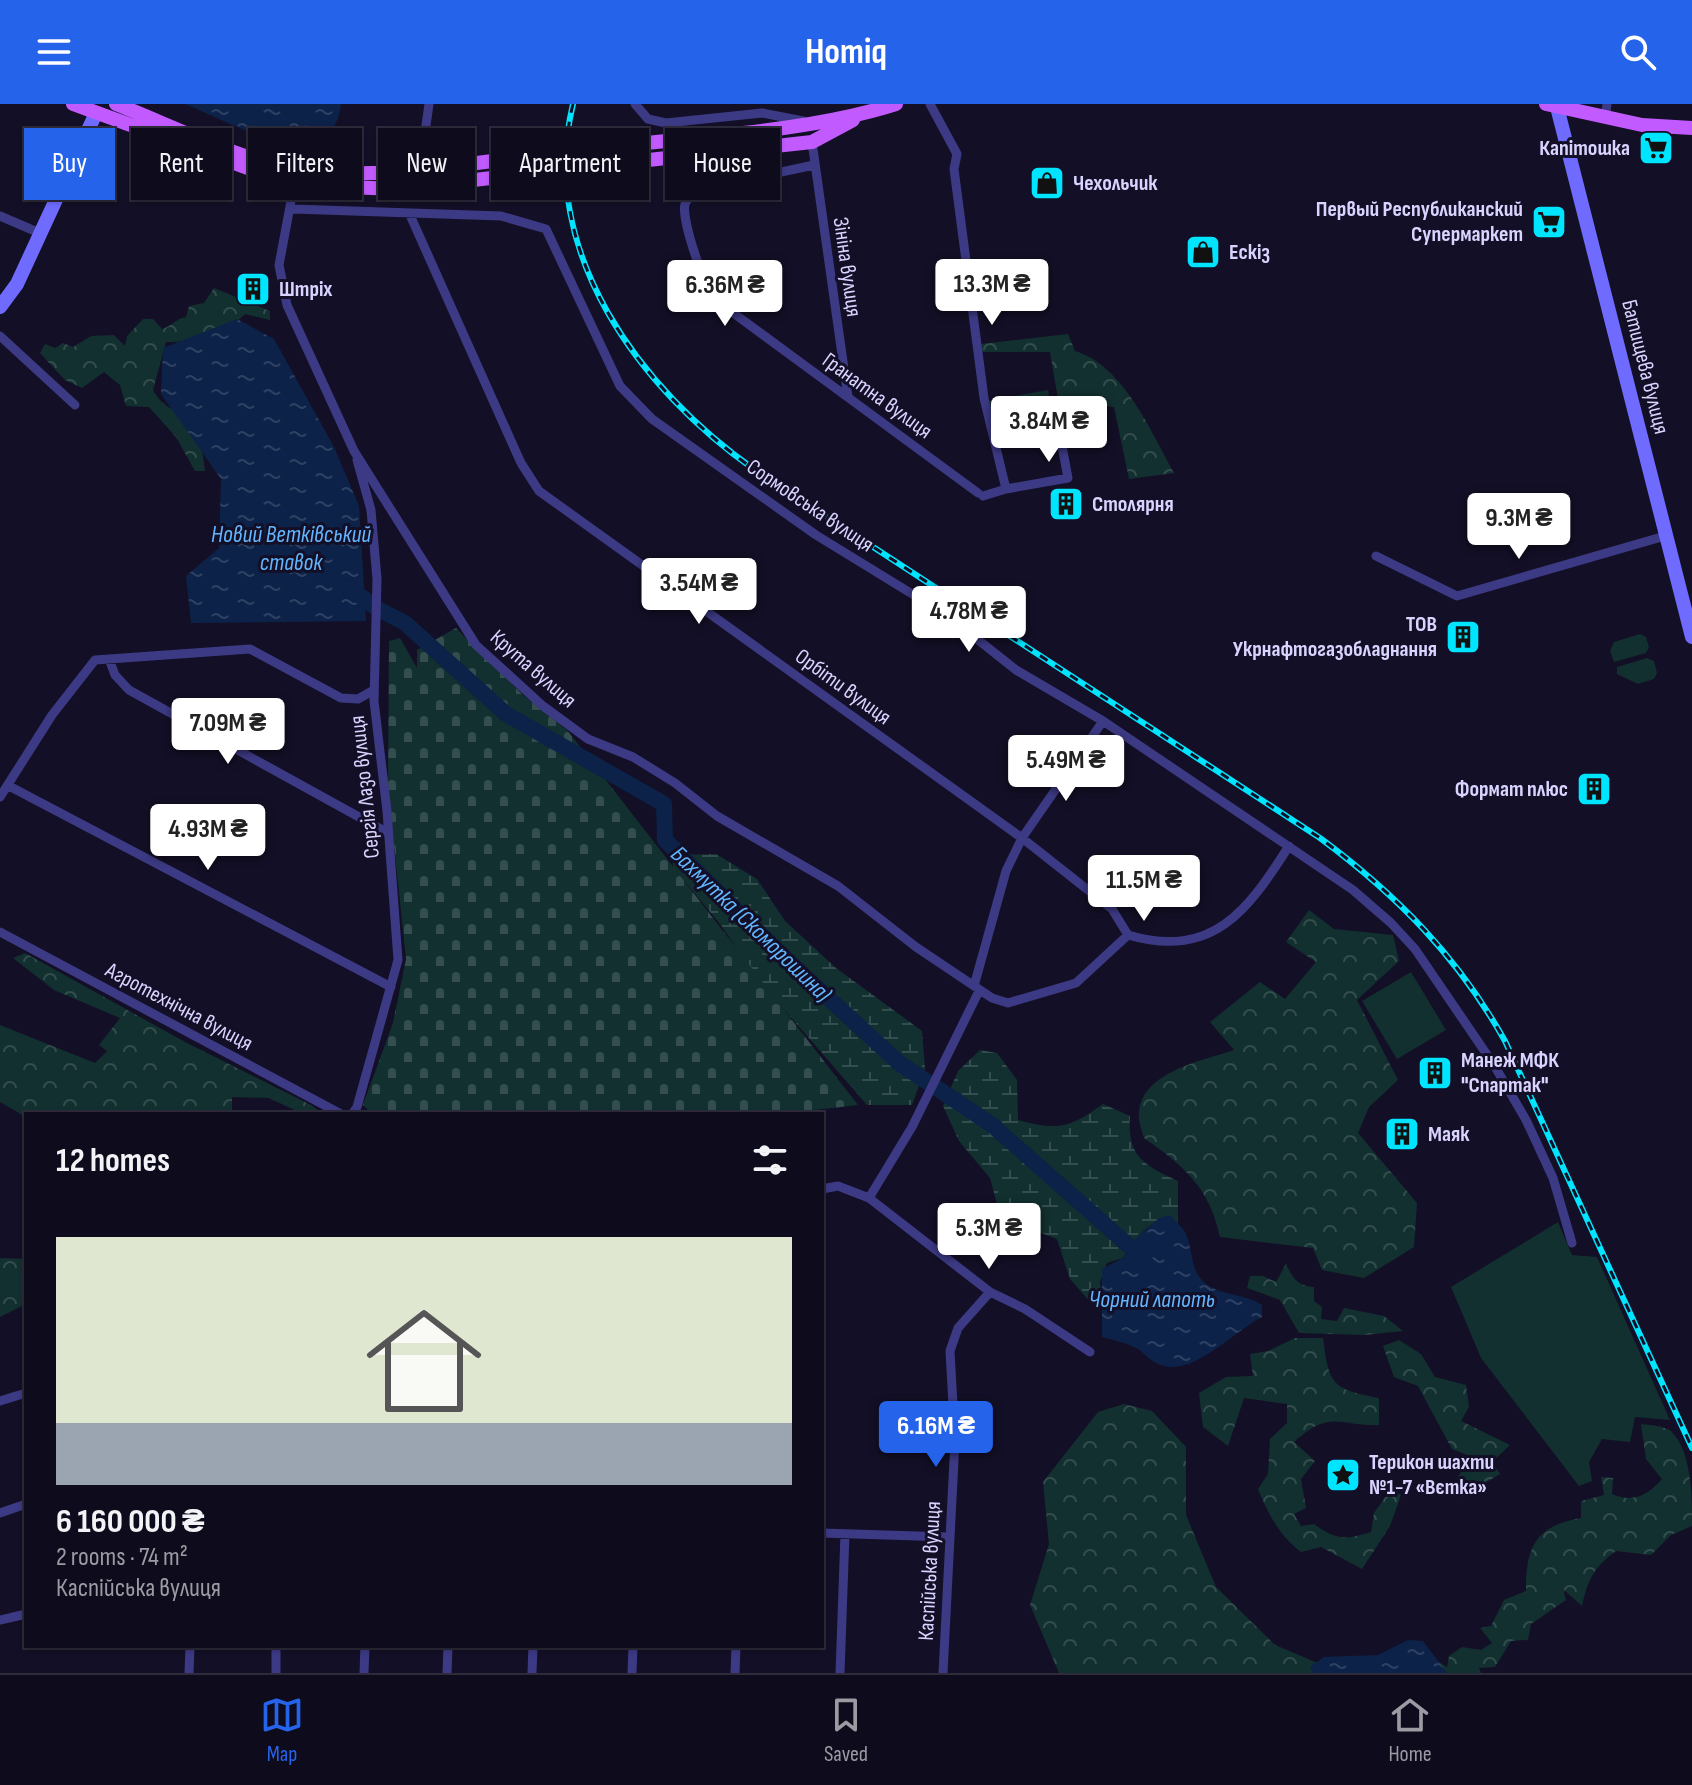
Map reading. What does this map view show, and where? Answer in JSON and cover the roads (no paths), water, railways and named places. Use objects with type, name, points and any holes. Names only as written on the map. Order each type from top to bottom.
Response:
[{"type":"main road","points":[[73,104],[97,108],[248,167]]},
{"type":"main road","points":[[116,104],[259,159],[298,170],[378,171]]},
{"type":"main road","points":[[649,142],[864,114],[896,104]]},
{"type":"main road","points":[[1551,106],[1606,111],[1692,128]]},
{"type":"main road","points":[[649,160],[812,142],[864,114]]},
{"type":"main road","points":[[793,145],[810,136],[808,122]]},
{"type":"main road","points":[[362,188],[398,189],[491,178]]},
{"type":"street","points":[[426,128],[429,104]]},
{"type":"street","points":[[635,104],[648,119],[666,123],[762,113],[808,122]]},
{"type":"street","points":[[930,104],[957,154],[954,169],[984,398],[1006,489],[1068,478],[1056,414]]},
{"type":"street","name":"Батищева вулиця","points":[[1551,106],[1692,637]]},
{"type":"street","points":[[0,307],[17,284],[42,234],[97,108]]},
{"type":"street","name":"Зініна вулиця","points":[[812,142],[848,397]]},
{"type":"street","name":"Гранатна вулиця","points":[[814,165],[698,190],[685,202],[704,283],[711,297],[980,494],[1006,489]]},
{"type":"street","name":"Крута вулиця","points":[[293,200],[279,265],[287,305],[354,451],[476,645],[543,706],[588,739],[633,757],[717,816],[838,886],[992,998],[1008,1003],[1076,983],[1128,935]]},
{"type":"street","name":"Сормовська вулиця","points":[[293,209],[501,216],[546,229],[620,386],[634,404],[816,535],[948,616],[1016,670],[1103,721],[1289,846],[1372,906],[1415,949],[1494,1065],[1541,1147],[1572,1243]]},
{"type":"street","name":"Орбіти вулиця","points":[[410,215],[521,463],[539,491],[1022,838],[1112,909],[1128,935]]},
{"type":"street","points":[[0,216],[42,234]]},
{"type":"street","points":[[0,336],[75,405]]},
{"type":"street","name":"Сергія Лазо вулиця","points":[[353,1112],[398,960],[374,690],[377,579],[371,510],[354,451]]},
{"type":"street","points":[[1376,556],[1457,596],[1665,536]]},
{"type":"street","points":[[0,797],[52,715],[88,665],[95,660],[250,649],[341,698],[358,699],[374,690]]},
{"type":"street","points":[[109,659],[115,675],[129,690],[388,833]]},
{"type":"street","points":[[872,1202],[912,1127],[976,989],[1006,871],[1022,838],[1103,721]]},
{"type":"street","points":[[9,786],[391,987]]},
{"type":"street","points":[[1128,935],[1172,943],[1201,938],[1253,902],[1289,846]]},
{"type":"street","name":"Агротехнічна вулиця","points":[[0,932],[337,1112]]},
{"type":"street","points":[[824,1189],[838,1186],[872,1202],[990,1292],[1025,1309],[1090,1352]]},
{"type":"street","name":"Каспійська вулиця","points":[[943,1673],[955,1441],[950,1351],[958,1328],[990,1292]]},
{"type":"street","points":[[0,1401],[24,1394]]},
{"type":"street","points":[[0,1513],[24,1505]]},
{"type":"street","points":[[824,1533],[949,1537]]},
{"type":"street","points":[[840,1673],[845,1534]]},
{"type":"street","points":[[0,1620],[24,1614]]},
{"type":"street","points":[[189,1673],[190,1648]]},
{"type":"street","points":[[276,1648],[276,1673]]},
{"type":"street","points":[[364,1673],[365,1648]]},
{"type":"street","points":[[447,1673],[448,1648]]},
{"type":"street","points":[[532,1673],[533,1648]]},
{"type":"street","points":[[632,1673],[633,1648]]},
{"type":"street","points":[[735,1673],[736,1648]]},
{"type":"water","points":[[185,104],[341,104],[332,128],[248,128],[248,131]]},
{"type":"water","name":"Новий Ветківський ставок","points":[[237,319],[274,339],[334,447],[359,506],[366,621],[191,623],[186,576],[219,548],[221,479],[161,394],[163,348]]},
{"type":"water","name":"Чорний лапоть","points":[[1170,1215],[1186,1234],[1195,1269],[1203,1281],[1215,1289],[1262,1305],[1262,1317],[1212,1352],[1198,1360],[1171,1367],[1155,1363],[1134,1347],[1102,1337],[1102,1269],[1123,1258],[1134,1240],[1159,1218]]},
{"type":"water","points":[[1408,1640],[1423,1641],[1447,1673],[1313,1673],[1310,1667],[1324,1657],[1378,1655]]},
{"type":"waterway","name":"Бахмутка (Скоморошина)","points":[[348,587],[378,609],[405,623],[506,714],[664,804],[665,840],[787,960],[899,1063],[992,1125],[1145,1260]]},
{"type":"railway","points":[[573,104],[566,159],[570,212],[585,264],[608,312],[638,358],[673,400],[755,470],[1320,838],[1400,905],[1446,955],[1487,1010],[1505,1041],[1692,1448]]},
{"type":"place","name":"Капітошка","points":[[1656,148]]},
{"type":"place","name":"Чехольчик","points":[[1047,183]]},
{"type":"place","name":"Первый Республиканский Супермаркет","points":[[1549,222]]},
{"type":"place","name":"Ескіз","points":[[1203,252]]},
{"type":"place","name":"Штріх","points":[[253,289]]},
{"type":"place","name":"Столярня","points":[[1066,504]]},
{"type":"place","name":"ТОВ Укрнафтогазобладнання","points":[[1463,637]]},
{"type":"place","name":"Формат плюс","points":[[1594,789]]},
{"type":"place","name":"Манеж МФК \"Спартак\"","points":[[1435,1073]]},
{"type":"place","name":"Маяк","points":[[1402,1134]]},
{"type":"place","name":"Терикон шахти №1-7 «Вєтка»","points":[[1343,1475]]}]
